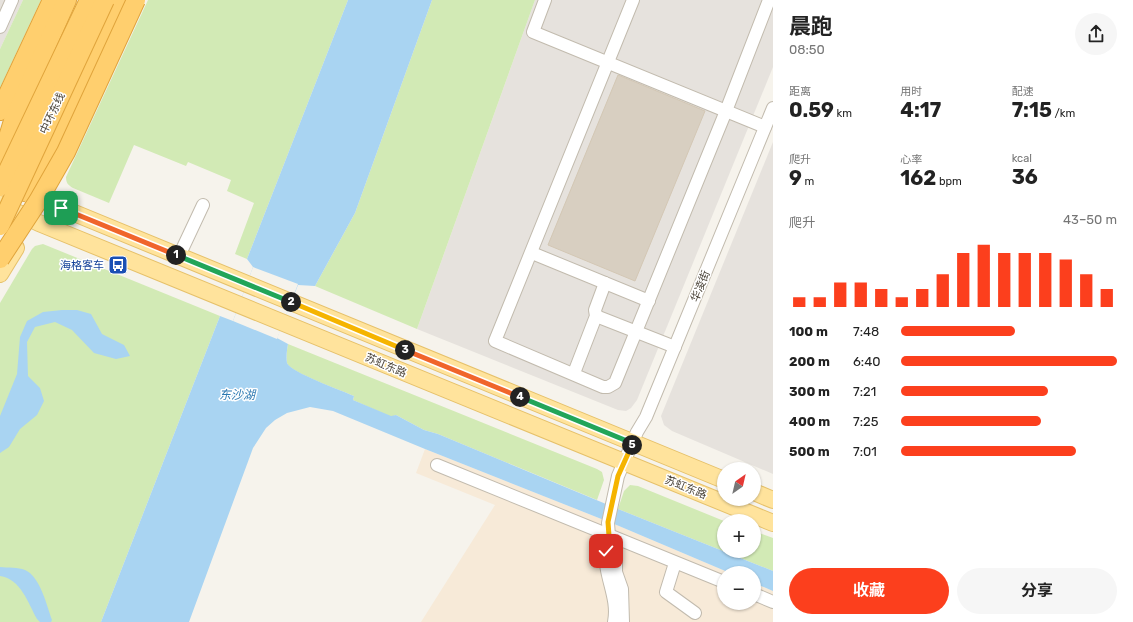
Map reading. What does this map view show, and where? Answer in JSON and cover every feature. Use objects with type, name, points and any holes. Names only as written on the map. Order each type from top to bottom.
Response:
[{"type":"highway","points":[[0,163],[6,116],[52,0]]},
{"type":"highway","points":[[6,116],[67,0]]},
{"type":"highway","name":"中环东线","points":[[0,187],[89,0]]},
{"type":"highway","name":"中环东线","points":[[0,226],[105,0]]},
{"type":"highway","points":[[25,192],[35,180],[56,138],[119,0]]},
{"type":"highway","points":[[0,259],[44,191],[66,152],[136,0]]},
{"type":"highway","points":[[6,116],[16,131],[28,139],[44,142],[56,138]]},
{"type":"main road","name":"苏虹东路","points":[[0,183],[717,477]]},
{"type":"main road","points":[[0,245],[25,192]]},
{"type":"main road","name":"苏虹东路","points":[[0,204],[34,221],[773,523]]},
{"type":"main road","points":[[0,274],[34,221]]},
{"type":"main road","points":[[761,495],[773,500]]},
{"type":"street","points":[[0,26],[12,0]]},
{"type":"street","points":[[546,0],[533,32],[765,127]]},
{"type":"street","points":[[633,0],[532,253],[495,341],[574,373],[603,387],[612,386],[615,383],[726,111],[769,0],[773,1]]},
{"type":"street","name":"华凌街","points":[[609,536],[608,522],[618,476],[639,427],[646,417],[773,108]]},
{"type":"street","points":[[179,256],[203,205]]},
{"type":"street","points":[[532,253],[649,301]]},
{"type":"street","points":[[574,373],[596,316],[595,310],[605,283]]},
{"type":"street","points":[[596,316],[675,347]]},
{"type":"street","points":[[437,465],[717,579]]},
{"type":"street","points":[[609,536],[606,551],[608,574],[615,604],[614,622]]},
{"type":"street","points":[[609,536],[616,552],[616,572],[622,589],[623,622]]},
{"type":"street","points":[[675,563],[666,592],[695,613]]},
{"type":"street","points":[[761,597],[773,602]]},
{"type":"shaded area","points":[[0,0],[23,0],[0,49]]},
{"type":"shaded area","points":[[535,0],[773,0],[773,67],[637,400],[631,408],[626,411],[618,410],[417,329]]},
{"type":"shaded area","points":[[773,142],[773,474],[761,469],[761,462],[745,462],[672,431],[664,425],[661,416]]},
{"type":"shaded area","points":[[425,449],[619,526],[717,567],[717,610],[761,610],[761,586],[773,591],[773,622],[421,622],[495,505],[416,473]]},
{"type":"green space","points":[[23,0],[41,0],[0,88],[0,49]]},
{"type":"green space","points":[[148,0],[348,0],[247,259],[235,254],[254,203],[227,191],[231,180],[188,162],[186,166],[134,145],[109,203],[73,188],[67,182],[66,177]]},
{"type":"green space","points":[[432,0],[535,0],[417,329],[315,286],[355,213]]},
{"type":"green space","points":[[43,244],[220,316],[101,622],[0,622],[0,303],[32,249],[35,246]]},
{"type":"green space","points":[[288,344],[597,469],[602,472],[604,480],[597,500],[438,434],[424,430],[396,415],[391,417],[353,400],[354,396],[317,381],[290,367],[287,363]]},
{"type":"green space","points":[[630,485],[638,486],[717,518],[717,549],[618,509],[624,491]]},
{"type":"green space","points":[[761,534],[773,538],[773,571],[740,558],[761,558]]},
{"type":"water","name":"东沙湖","points":[[348,0],[432,0],[355,213],[315,286],[298,285],[277,338],[288,344],[287,363],[290,367],[307,376],[354,396],[353,400],[391,416],[396,415],[424,430],[438,434],[717,549],[717,558],[740,558],[760,566],[717,566],[717,567],[619,526],[333,411],[310,407],[287,413],[275,420],[266,428],[253,448],[189,622],[101,622],[220,316],[233,321],[253,267],[247,259]]},
{"type":"water","points":[[77,310],[91,314],[102,334],[124,345],[130,356],[116,359],[94,353],[72,330],[55,322],[35,327],[27,342],[28,376],[40,388],[44,401],[37,415],[20,429],[9,447],[0,453],[0,416],[17,374],[20,337],[27,321],[43,312]]},
{"type":"water","points":[[761,566],[773,571],[773,591],[761,586]]},
{"type":"water","points":[[0,567],[19,568],[30,573],[35,578],[42,592],[52,620],[51,622],[40,622],[37,619],[19,587],[7,578],[0,576]]},
{"type":"pier","points":[[253,267],[298,284],[277,339],[233,321]]},
{"type":"building","points":[[618,75],[705,111],[635,281],[548,245]]},
{"type":"place","name":"海格客车","points":[[118,265]]},
{"type":"route","points":[[61,208],[632,443],[618,476],[619,480],[608,522],[609,536],[606,551]]}]
